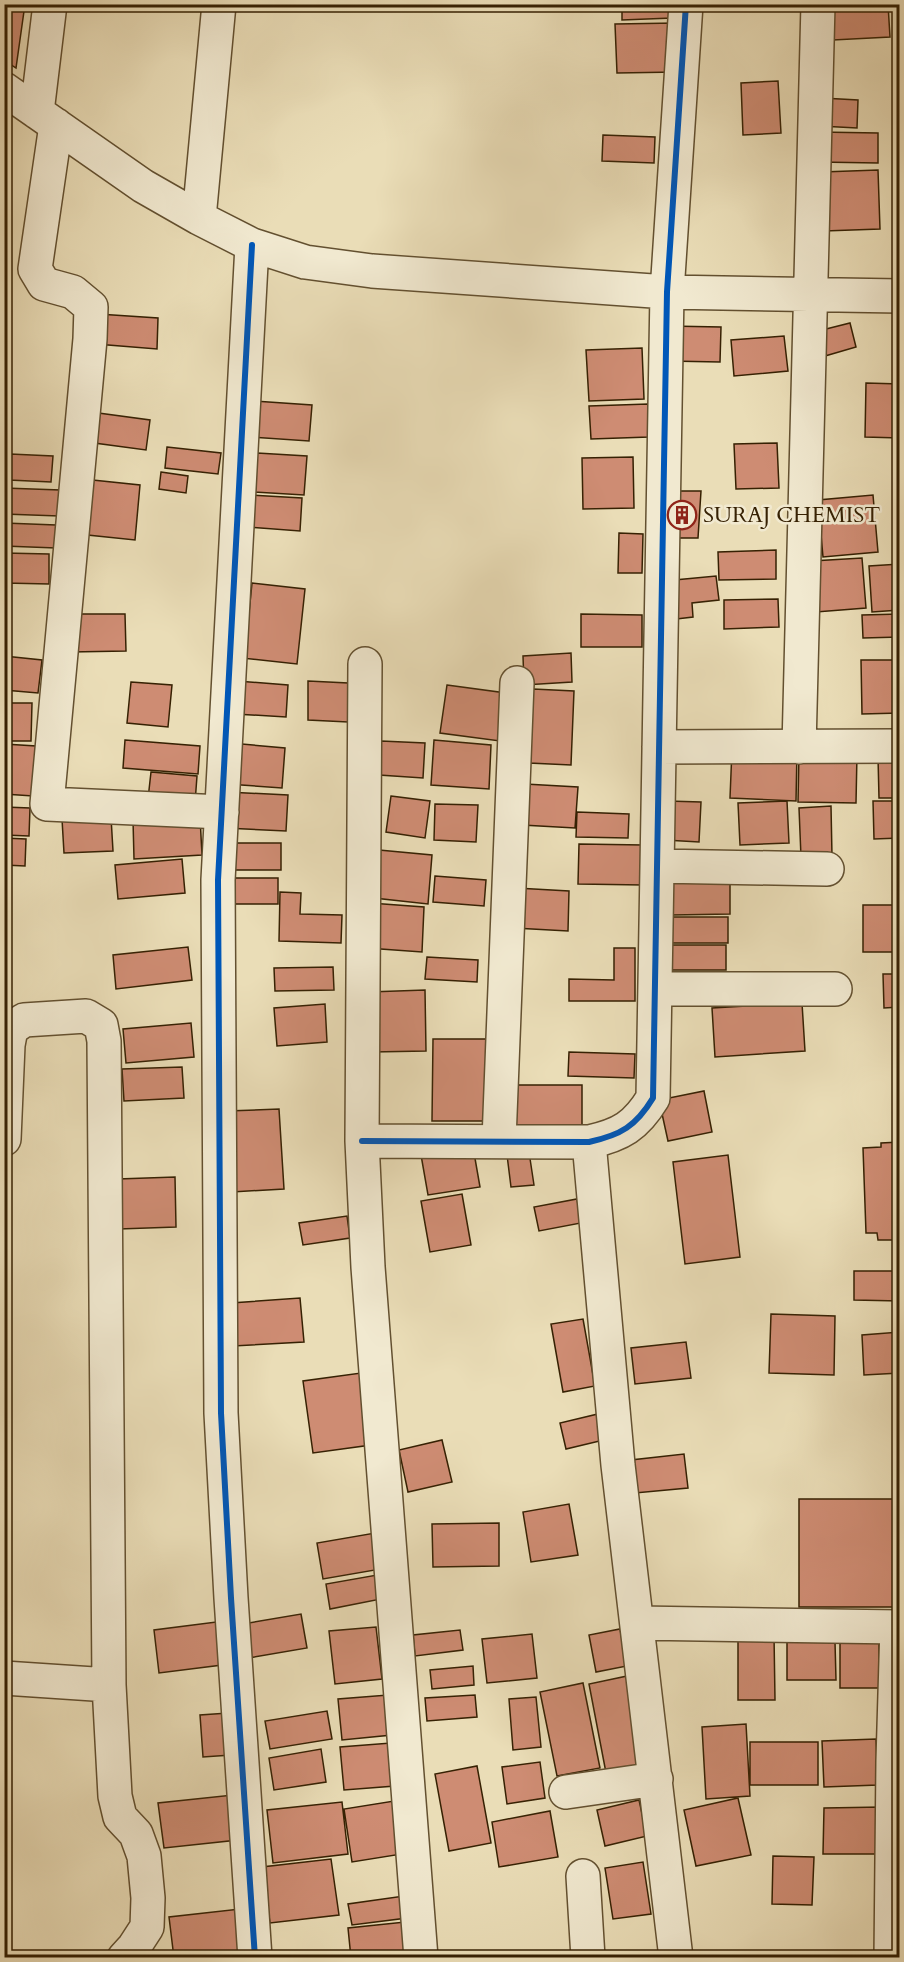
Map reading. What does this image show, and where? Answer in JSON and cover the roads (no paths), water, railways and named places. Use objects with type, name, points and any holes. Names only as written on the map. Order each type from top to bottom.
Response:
[{"type":"street","points":[[50,4],[47,118],[35,269],[44,284],[73,292],[91,307],[90,339],[47,804],[222,812]]},
{"type":"street","points":[[199,218],[219,4]]},
{"type":"street","points":[[362,1141],[590,1142],[611,1137],[628,1127],[642,1116],[653,1098],[667,292],[686,4]]},
{"type":"street","points":[[799,747],[818,4]]},
{"type":"street","points":[[4,88],[143,186],[252,245],[305,262],[372,271],[667,292],[900,296]]},
{"type":"street","points":[[252,245],[218,880],[221,1413],[255,1958]]},
{"type":"street","points":[[365,664],[362,1141],[368,1267],[421,1958]]},
{"type":"street","points":[[499,1140],[517,683]]},
{"type":"street","points":[[659,747],[900,746]]},
{"type":"street","points":[[657,866],[827,870]]},
{"type":"street","points":[[655,989],[835,989]]},
{"type":"street","points":[[4,1139],[8,1044],[11,1029],[24,1020],[86,1016],[101,1025],[104,1041],[109,1685],[115,1796],[120,1817],[136,1834],[144,1856],[148,1898],[147,1927],[124,1958]]},
{"type":"street","points":[[590,1142],[618,1465],[676,1958]]},
{"type":"street","points":[[638,1623],[898,1627],[893,1761],[891,1958]]},
{"type":"street","points":[[4,1678],[109,1685]]},
{"type":"street","points":[[566,1792],[656,1779]]},
{"type":"street","points":[[583,1876],[588,1958]]},
{"type":"place","name":"SURAJ CHEMIST","points":[[682,515]]}]
